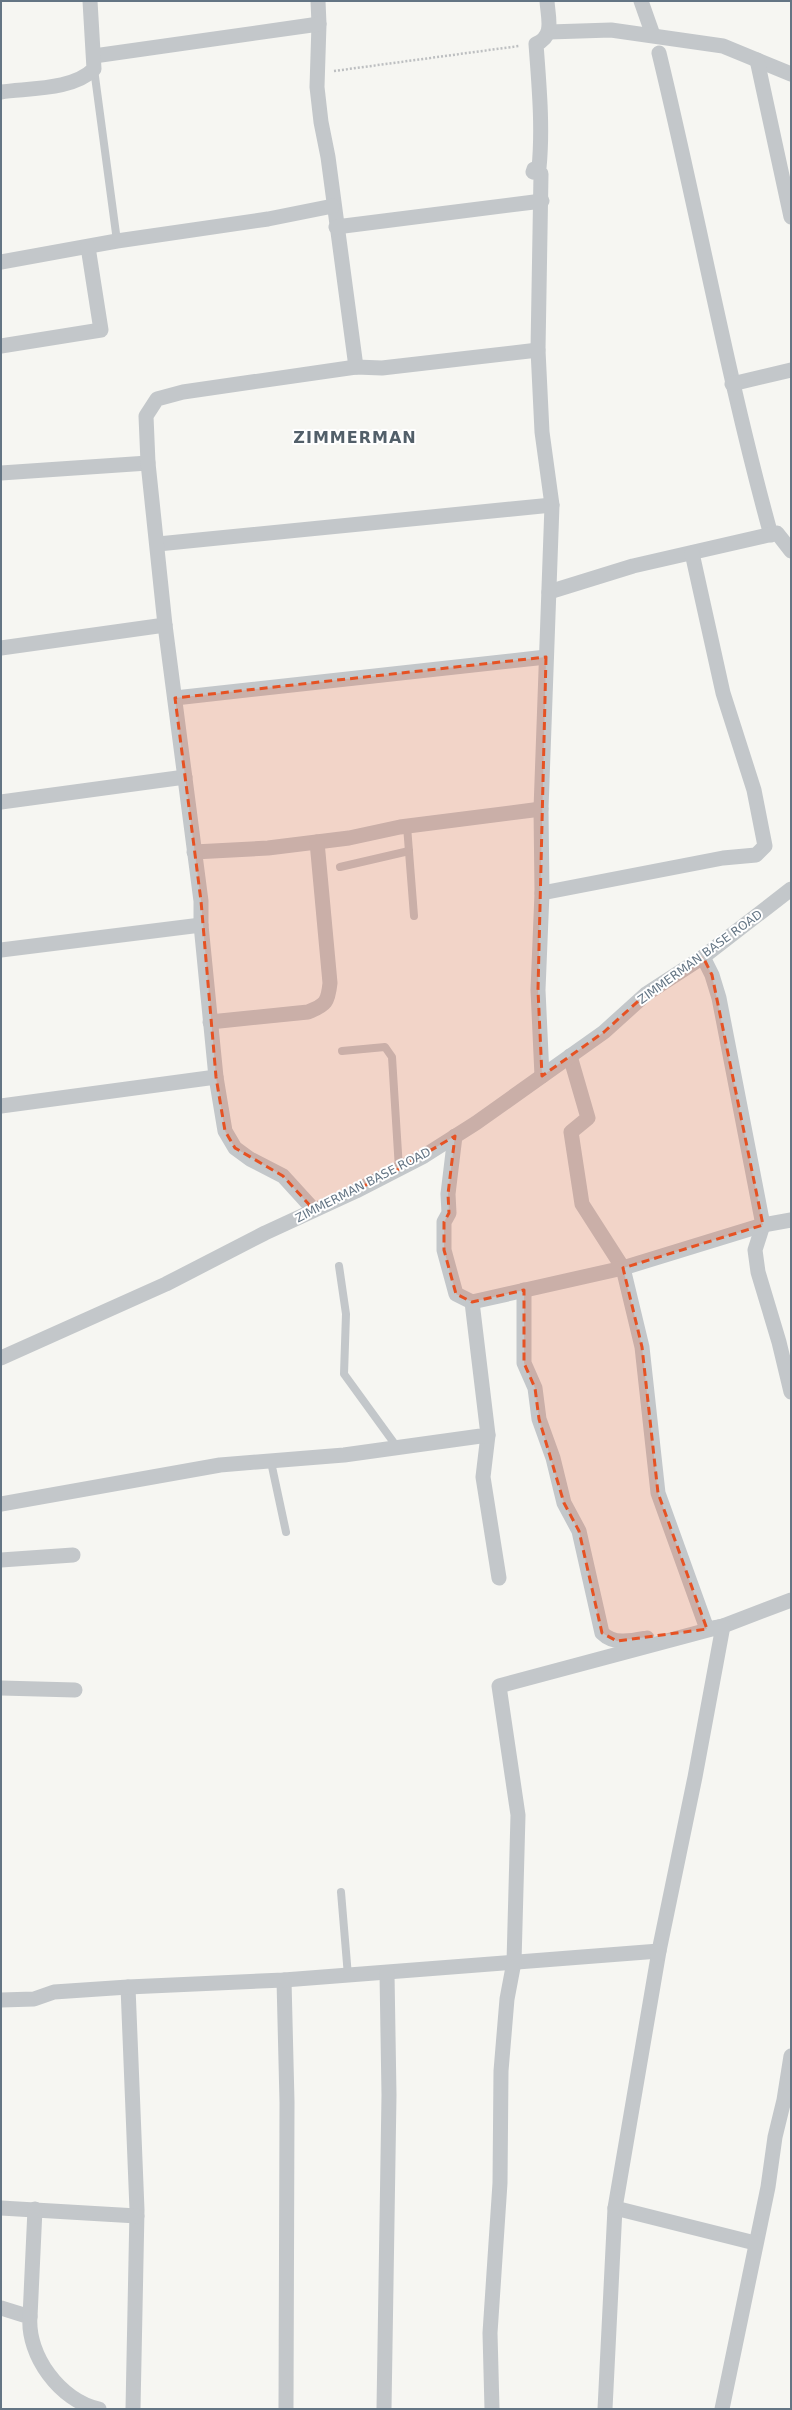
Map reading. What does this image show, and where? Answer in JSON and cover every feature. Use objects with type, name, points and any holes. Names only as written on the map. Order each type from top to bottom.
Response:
[{"type":"street","points":[[1,92],[62,84],[86,78],[94,63],[90,1]]},
{"type":"street","points":[[318,1],[319,24],[317,87],[321,122],[328,157],[333,206],[356,367]]},
{"type":"street","points":[[542,1076],[538,990],[542,893],[541,809],[552,505],[542,432],[538,350],[542,201],[541,174],[533,172],[534,169],[539,168],[540,152],[539,83],[536,44],[546,38],[550,32],[547,1]]},
{"type":"street","points":[[641,1],[653,35]]},
{"type":"street","points":[[94,63],[319,24]]},
{"type":"street","points":[[550,32],[611,30],[723,46],[791,74]]},
{"type":"street","points":[[659,53],[689,176],[732,384],[770,534]]},
{"type":"street","points":[[757,60],[791,217]]},
{"type":"street","points":[[336,227],[542,201]]},
{"type":"street","points":[[1,262],[117,241],[268,219],[333,206]]},
{"type":"street","points":[[1,346],[101,330],[88,247]]},
{"type":"street","points":[[314,1210],[283,1176],[250,1159],[235,1148],[225,1131],[216,1077],[210,1022],[201,925],[201,901],[165,625],[158,544],[148,463],[146,416],[157,399],[182,392],[356,367],[382,368],[538,350]]},
{"type":"street","points":[[732,384],[791,370]]},
{"type":"street","points":[[1,473],[148,463]]},
{"type":"street","points":[[158,544],[552,505]]},
{"type":"street","points":[[549,592],[626,568],[770,534],[777,533],[791,551]]},
{"type":"street","points":[[542,893],[723,858],[756,855],[765,846],[754,790],[723,693],[692,553]]},
{"type":"street","points":[[1,648],[165,625]]},
{"type":"street","points":[[175,698],[546,657]]},
{"type":"street","points":[[1,802],[185,777]]},
{"type":"street","points":[[194,852],[234,850],[317,842],[348,838],[407,826],[541,809]]},
{"type":"street","points":[[210,1022],[308,1012],[319,1007],[328,999],[330,983],[317,842]]},
{"type":"street","name":"ZIMMERMAN BASE ROAD","points":[[1,1358],[166,1284],[265,1233],[399,1169],[456,1136],[604,1032],[646,994],[703,957],[791,889]]},
{"type":"street","points":[[1,950],[201,925]]},
{"type":"street","points":[[703,957],[712,975],[719,998],[764,1225],[755,1250],[758,1272],[779,1342],[791,1392]]},
{"type":"street","points":[[570,1056],[588,1118],[571,1132],[582,1204],[623,1268],[642,1347],[658,1493],[707,1629]]},
{"type":"street","points":[[1,1106],[216,1077]]},
{"type":"street","points":[[456,1136],[448,1194],[449,1213],[444,1222],[444,1250],[456,1294],[472,1302],[623,1268],[764,1225],[791,1220]]},
{"type":"street","points":[[524,1290],[524,1363],[535,1388],[539,1419],[552,1458],[564,1503],[579,1531],[602,1633],[608,1639],[631,1641],[723,1626]]},
{"type":"street","points":[[472,1302],[488,1435],[483,1477],[499,1578]]},
{"type":"street","points":[[1,1504],[220,1465],[272,1462],[488,1435]]},
{"type":"street","points":[[1,1560],[73,1555]]},
{"type":"street","points":[[492,2409],[490,2333],[500,2183],[501,2071],[507,1999],[514,1962],[518,1815],[499,1686],[723,1626],[791,1600]]},
{"type":"street","points":[[605,2409],[615,2208],[659,1951],[695,1777],[723,1626]]},
{"type":"street","points":[[1,1688],[75,1690]]},
{"type":"street","points":[[1,2000],[34,1999],[54,1992],[348,1976],[659,1951]]},
{"type":"street","points":[[384,2409],[389,2094],[388,1973]]},
{"type":"street","points":[[284,1980],[287,2102],[286,2409]]},
{"type":"street","points":[[128,1987],[137,2216],[133,2409]]},
{"type":"street","points":[[722,2409],[755,2243],[768,2188],[775,2137],[784,2100],[791,2056]]},
{"type":"street","points":[[1,2208],[137,2216]]},
{"type":"street","points":[[615,2208],[755,2243]]},
{"type":"street","points":[[35,2209],[29,2331],[45,2370],[58,2386],[68,2394],[92,2408],[99,2409]]},
{"type":"street","points":[[1,2308],[30,2317]]},
{"type":"lane","points":[[94,63],[117,241]]},
{"type":"lane","points":[[407,826],[414,916]]},
{"type":"lane","points":[[340,867],[409,851]]},
{"type":"lane","points":[[342,1051],[385,1047],[392,1058],[399,1169]]},
{"type":"lane","points":[[339,1266],[346,1314],[344,1374],[397,1447]]},
{"type":"lane","points":[[272,1462],[286,1532]]},
{"type":"lane","points":[[341,1892],[348,1976]]},
{"type":"path","points":[[318,73],[536,44]]},
{"type":"highlighted area","points":[[546,657],[538,990],[542,1076],[604,1032],[646,994],[703,957],[712,975],[763,1225],[623,1268],[642,1347],[658,1493],[707,1629],[617,1641],[602,1633],[579,1531],[564,1503],[539,1419],[535,1388],[524,1363],[524,1290],[472,1302],[456,1294],[444,1250],[444,1222],[449,1213],[448,1194],[455,1136],[399,1169],[314,1210],[283,1176],[235,1148],[225,1131],[216,1077],[201,901],[175,698]]},
{"type":"district","name":"ZIMMERMAN","points":[[355,437]]}]
